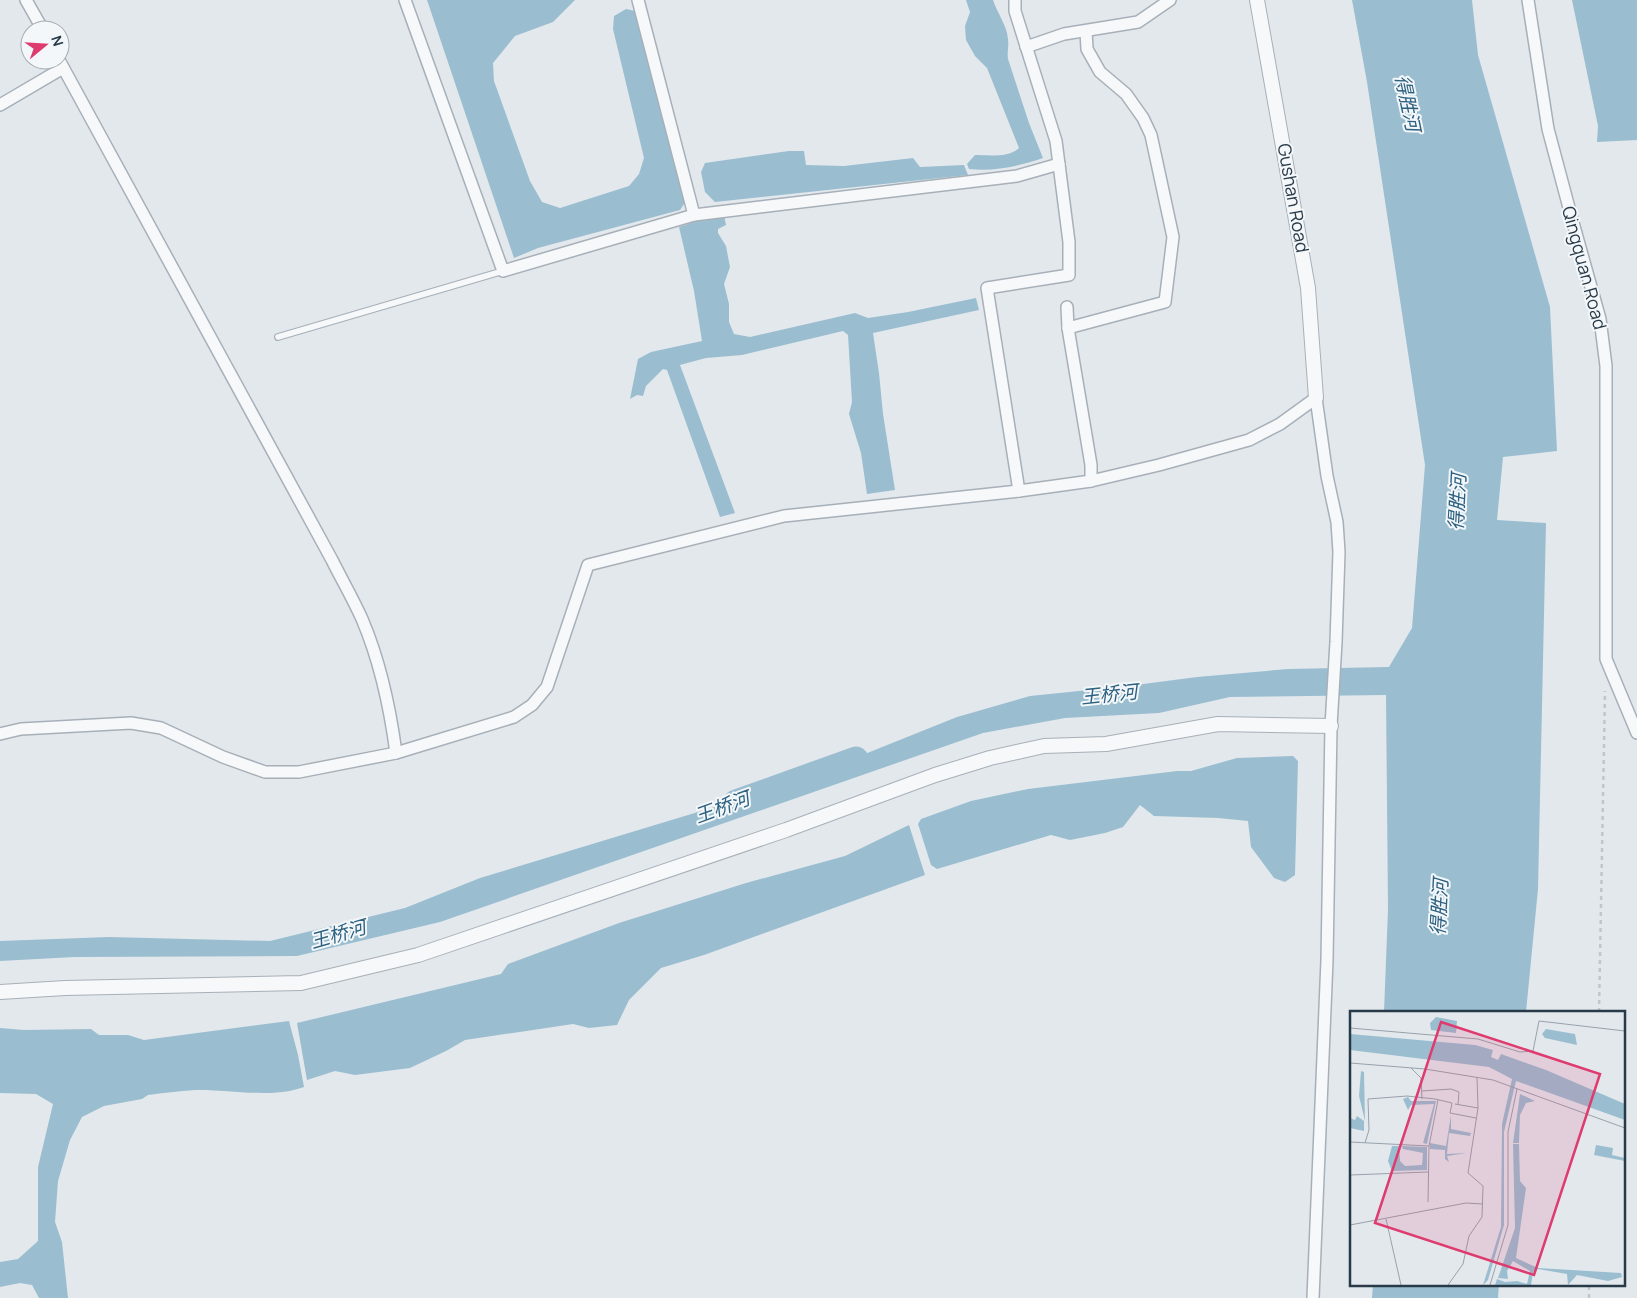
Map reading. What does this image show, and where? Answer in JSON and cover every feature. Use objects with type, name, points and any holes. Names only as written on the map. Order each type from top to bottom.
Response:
[{"type":"street","points":[[26,0],[37,20]]},
{"type":"street","points":[[405,0],[503,271],[694,215],[1017,176],[1059,164]]},
{"type":"street","points":[[638,0],[694,215]]},
{"type":"street","points":[[1015,0],[1015,11],[1056,141],[1069,242],[1069,275],[988,288],[1019,491]]},
{"type":"street","points":[[1026,47],[1064,34],[1138,22],[1170,0]]},
{"type":"street","name":"Gushan Road","points":[[1257,0],[1308,288],[1316,398]]},
{"type":"street","name":"Qingquan Road","points":[[1528,0],[1548,129],[1600,318],[1606,366],[1606,659],[1637,733]]},
{"type":"street","points":[[1068,328],[1165,302],[1173,236],[1151,135],[1143,118],[1126,94],[1100,72],[1088,49],[1086,30]]},
{"type":"street","points":[[0,105],[52,70]]},
{"type":"street","points":[[64,70],[362,618],[391,714],[396,753]]},
{"type":"street","points":[[1068,307],[1068,328],[1091,466],[1091,481]]},
{"type":"street","points":[[0,734],[22,729],[131,723],[161,728],[223,757],[265,772],[299,772],[396,753],[514,717],[532,705],[547,687],[588,565],[784,516],[1019,491],[1091,481],[1159,465],[1249,440],[1280,424],[1316,398],[1327,476],[1337,522],[1339,552],[1331,726],[1327,960],[1313,1298]]},
{"type":"street","points":[[0,992],[65,988],[301,983],[418,955],[786,830],[935,775],[990,758],[1044,746],[1106,744],[1218,724],[1331,726]]},
{"type":"lane","points":[[278,337],[503,271]]},
{"type":"path","points":[[1599,1011],[1605,689]]},
{"type":"water","points":[[427,0],[575,0],[553,22],[515,36],[493,63],[494,81],[530,181],[542,202],[560,208],[629,186],[639,174],[644,158],[613,29],[614,16],[626,9],[635,11],[686,201],[680,210],[538,248],[514,258]]},
{"type":"water","points":[[966,0],[993,0],[1006,29],[1008,59],[1029,123],[1043,158],[1006,168],[988,170],[969,169],[967,164],[975,155],[1004,155],[1019,148],[987,68],[975,56],[966,40],[965,26],[970,12]]},
{"type":"water","name":"得胜河","points":[[1352,0],[1472,0],[1478,55],[1550,307],[1557,451],[1503,457],[1497,520],[1546,523],[1538,889],[1526,1011],[1384,1011],[1388,909],[1386,695],[1230,697],[1159,713],[1065,718],[983,733],[440,922],[297,956],[75,957],[0,961],[0,941],[109,937],[270,941],[405,908],[480,878],[790,784],[957,717],[1030,696],[1197,677],[1288,669],[1389,667],[1412,628],[1425,465],[1367,82]]},
{"type":"water","points":[[1572,0],[1637,0],[1637,140],[1597,142],[1598,126]]},
{"type":"water","points":[[789,151],[804,151],[806,165],[844,166],[913,158],[920,167],[964,165],[968,175],[715,202],[705,192],[701,172],[705,163]]},
{"type":"water","points":[[724,215],[726,225],[718,229],[718,233],[726,246],[730,267],[724,284],[729,304],[729,322],[734,334],[750,337],[855,313],[868,318],[976,298],[979,310],[873,333],[895,490],[867,494],[861,453],[849,414],[852,402],[848,335],[843,331],[742,355],[706,358],[680,365],[735,513],[720,517],[667,370],[663,369],[646,386],[643,396],[637,395],[630,399],[638,359],[651,352],[702,341],[694,291],[679,227]]},
{"type":"water","points":[[1293,756],[1298,761],[1295,875],[1285,882],[1274,878],[1251,847],[1248,821],[1154,816],[1140,805],[1123,827],[1105,833],[1070,840],[1051,835],[937,869],[931,865],[918,824],[921,819],[971,801],[1028,789],[1177,771],[1191,771],[1237,758]]},
{"type":"water","points":[[909,825],[925,875],[704,955],[661,968],[629,1000],[617,1025],[589,1028],[573,1024],[465,1040],[410,1068],[355,1075],[335,1071],[307,1080],[297,1023],[501,974],[508,964],[619,923],[746,883],[845,856]]},
{"type":"water","points":[[289,1021],[304,1087],[291,1091],[264,1093],[208,1090],[177,1091],[148,1095],[142,1099],[104,1106],[82,1117],[70,1140],[58,1181],[55,1222],[62,1242],[68,1298],[39,1298],[32,1285],[20,1283],[0,1287],[0,1262],[18,1259],[38,1241],[38,1167],[53,1104],[36,1094],[0,1093],[0,1028],[24,1030],[91,1029],[99,1035],[128,1035],[144,1040]]},
{"type":"water","points":[[1373,1286],[1499,1286],[1498,1298],[1372,1298]]},
{"type":"waterway","name":"王桥河","points":[[736,802],[856,759]]}]
